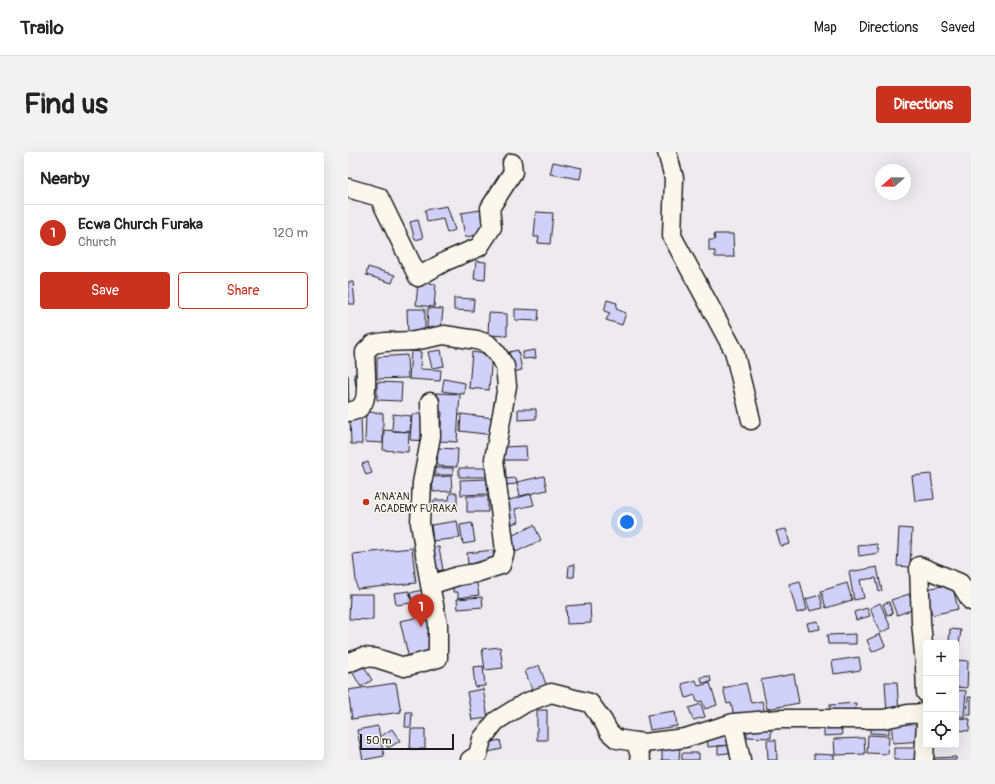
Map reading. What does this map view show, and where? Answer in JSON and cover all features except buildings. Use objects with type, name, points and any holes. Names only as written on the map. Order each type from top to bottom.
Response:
[{"type":"street","points":[[668,152],[674,178],[672,236],[734,351],[750,420]]},
{"type":"street","points":[[348,188],[379,197],[418,277],[446,261],[479,247],[492,227],[490,208],[513,172],[512,163]]},
{"type":"street","points":[[348,412],[354,411],[362,405],[366,397],[365,352],[373,344],[414,341],[444,335],[477,340],[488,344],[496,352],[505,366],[506,386],[494,459],[505,551],[501,565],[430,585]]},
{"type":"street","points":[[348,663],[362,657],[376,658],[404,667],[438,658],[438,624],[420,523],[422,483],[431,436],[430,402]]},
{"type":"street","points":[[925,676],[918,566],[960,583],[971,601]]},
{"type":"street","points":[[470,760],[478,756],[482,739],[496,721],[525,703],[551,693],[590,703],[609,732],[617,739],[644,743],[685,738],[734,723],[780,719],[883,719],[908,714],[923,713]]},
{"type":"street","points":[[734,723],[741,760]]},
{"type":"street","points":[[636,742],[641,760]]},
{"type":"street","points":[[924,760],[925,748]]},
{"type":"place","name":"A'NA'AN ACADEMY FURAKA","points":[[366,502]]},
{"type":"place","name":"Ecwa Church Furaka","points":[[421,627]]}]
